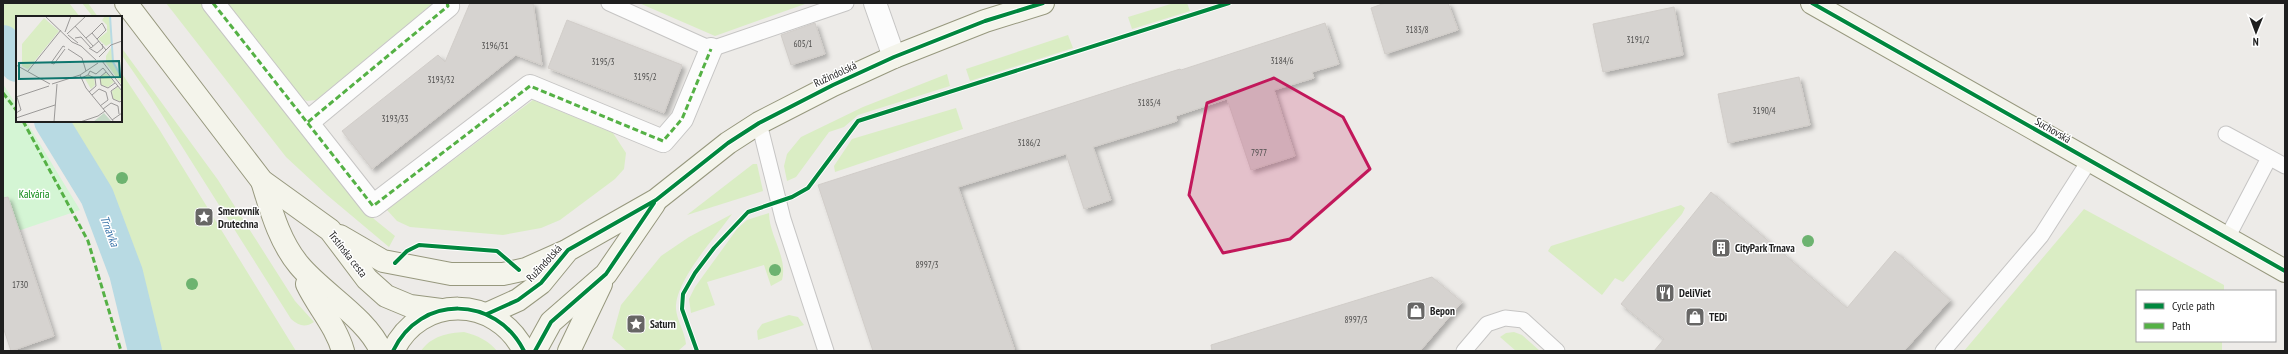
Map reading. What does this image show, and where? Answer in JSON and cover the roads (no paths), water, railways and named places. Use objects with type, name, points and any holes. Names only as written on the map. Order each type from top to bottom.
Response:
[{"type":"street","name":"Trstínska cesta","points":[[126,3],[262,181],[330,230],[367,279],[386,296],[410,306],[441,310]]},
{"type":"street","points":[[213,3],[373,206],[530,86],[663,141],[682,119],[711,49]]},
{"type":"street","points":[[308,122],[448,6],[448,3]]},
{"type":"street","points":[[875,3],[894,57]]},
{"type":"street","name":"Ružindolská","points":[[487,314],[518,300],[541,283],[568,250],[656,200],[728,144],[759,123],[833,85],[894,57],[985,21],[1043,3]]},
{"type":"street","name":"Suchovská","points":[[1812,3],[2285,271]]},
{"type":"street","name":"Trstínska cesta","points":[[262,181],[277,228],[298,265],[369,331],[382,351]]},
{"type":"street","name":"Ružindolská","points":[[535,351],[552,322],[606,274],[656,200]]},
{"type":"street","points":[[330,230],[383,261],[451,274],[503,274],[526,269],[568,250]]},
{"type":"street","points":[[298,265],[316,301],[330,320],[343,351]]},
{"type":"street","points":[[569,351],[606,274]]},
{"type":"street","points":[[393,351],[411,326],[420,319],[441,310],[464,308],[487,314],[506,326],[524,351]]},
{"type":"lane","points":[[609,3],[711,49],[846,3]]},
{"type":"lane","points":[[759,123],[783,220],[826,351]]},
{"type":"lane","points":[[2226,134],[2285,166]]},
{"type":"lane","points":[[2227,238],[2270,158]]},
{"type":"lane","points":[[1943,351],[2041,236],[2090,161]]},
{"type":"lane","points":[[1464,351],[1487,324],[1505,318],[1523,320],[1557,351]]},
{"type":"waterway","name":"Trnávka","points":[[3,42],[16,63]]},
{"type":"waterway","name":"Trnávka","points":[[52,122],[97,196],[126,273],[145,351]]},
{"type":"place","name":"Smerovník Drutechna","points":[[204,217]]},
{"type":"place","name":"CityPark Trnava","points":[[1721,248]]},
{"type":"place","name":"DeliViet","points":[[1665,293]]},
{"type":"place","name":"Bepon","points":[[1416,311]]},
{"type":"place","name":"TEDi","points":[[1695,317]]},
{"type":"place","name":"Saturn","points":[[636,324]]},
{"type":"park label","name":"Kalvária","points":[[34,194]]}]
